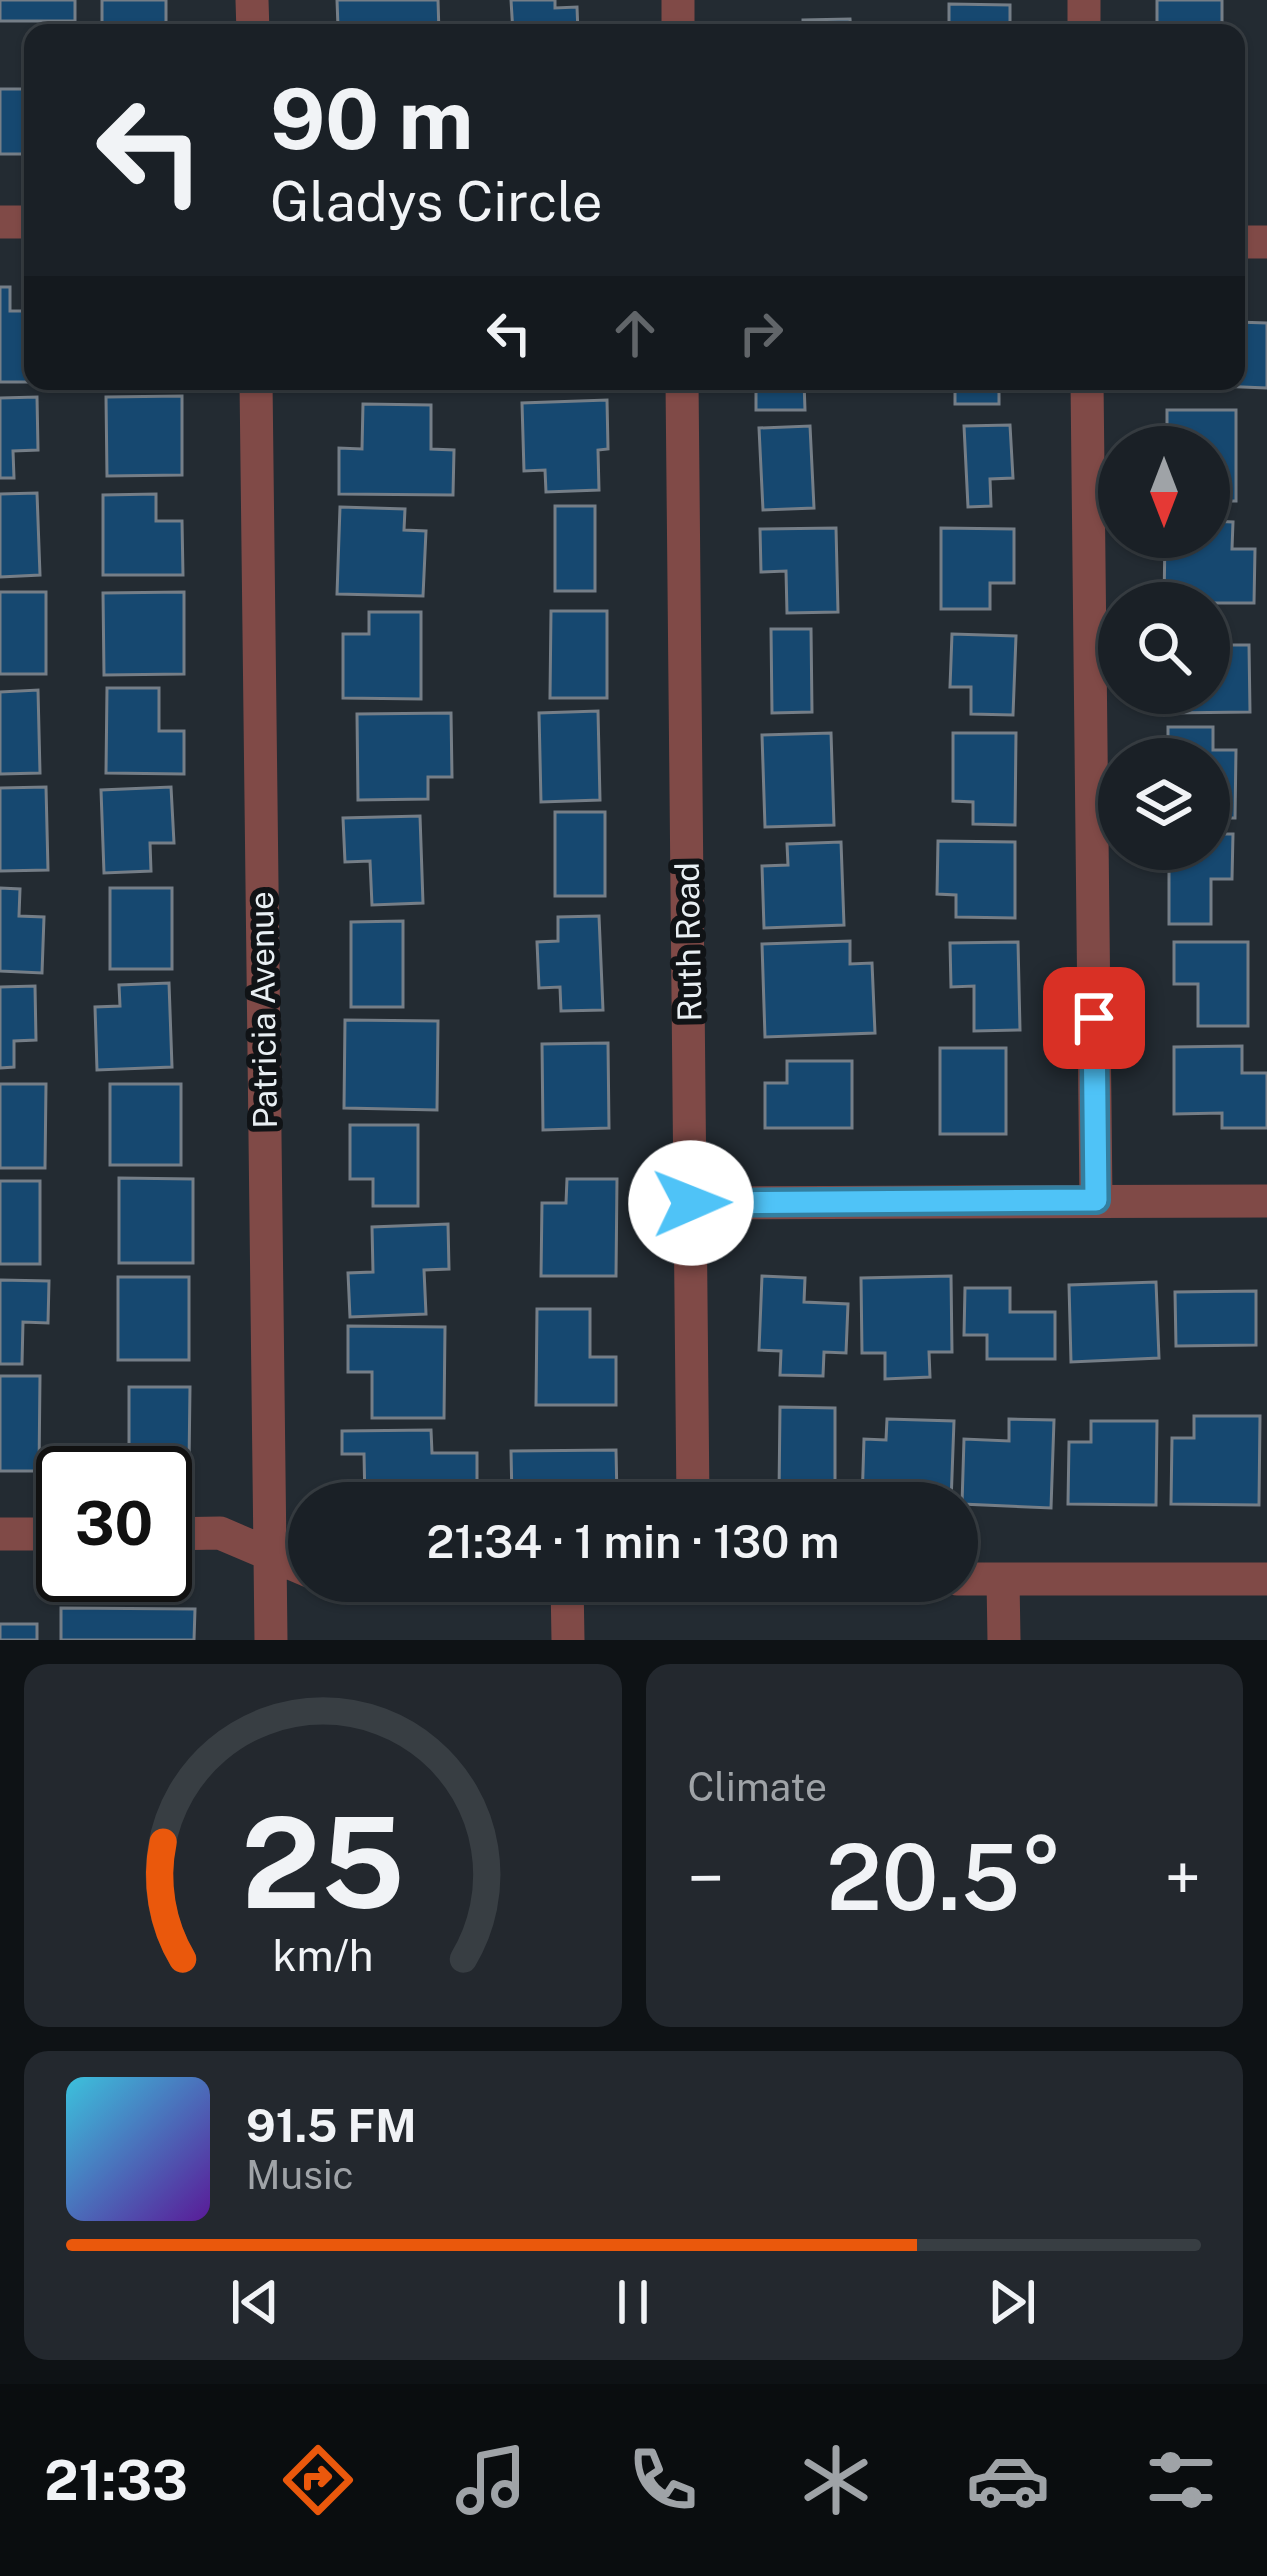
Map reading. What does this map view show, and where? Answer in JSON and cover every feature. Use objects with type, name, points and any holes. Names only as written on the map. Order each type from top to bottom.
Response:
[{"type":"street","name":"Patricia Avenue","points":[[256,390],[271,1640]]},
{"type":"street","name":"Ruth Road","points":[[682,390],[693,1482]]},
{"type":"street","points":[[1087,390],[1096,1200]]},
{"type":"street","points":[[691,1203],[1267,1201]]},
{"type":"street","points":[[192,1534],[220,1533],[288,1561]]},
{"type":"street","points":[[0,1534],[36,1534]]},
{"type":"street","points":[[978,1579],[1267,1579]]},
{"type":"street","points":[[1003,1580],[1004,1640]]},
{"type":"street","points":[[567,1602],[568,1640]]},
{"type":"building","points":[[0,0],[75,0],[75,21],[0,21]]},
{"type":"building","points":[[102,0],[166,0],[166,23],[102,23]]},
{"type":"building","points":[[337,0],[438,0],[439,24],[338,24]]},
{"type":"building","points":[[511,0],[555,0],[555,8],[577,7],[578,24],[512,24]]},
{"type":"building","points":[[1157,0],[1222,0],[1222,24],[1157,24]]},
{"type":"building","points":[[949,4],[1010,5],[1010,24],[949,24]]},
{"type":"building","points":[[850,19],[850,24],[803,24],[803,20]]},
{"type":"building","points":[[0,89],[24,89],[24,154],[0,154]]},
{"type":"building","points":[[0,287],[10,287],[10,311],[24,311],[24,382],[0,382]]},
{"type":"building","points":[[1245,322],[1267,323],[1267,388],[1245,387]]},
{"type":"building","points":[[756,390],[804,390],[805,410],[756,410]]},
{"type":"building","points":[[955,390],[999,390],[999,404],[955,404]]},
{"type":"building","points":[[182,396],[182,475],[107,476],[106,397]]},
{"type":"building","points":[[37,397],[38,450],[13,451],[14,478],[0,478],[0,398]]},
{"type":"building","points":[[607,400],[608,449],[598,450],[599,490],[546,492],[545,470],[524,471],[522,403]]},
{"type":"building","points":[[363,404],[431,405],[431,449],[454,450],[453,495],[339,494],[339,448],[362,449]]},
{"type":"building","points":[[1167,410],[1236,410],[1236,501],[1230,501],[1230,426],[1167,426]]},
{"type":"building","points":[[1010,425],[1013,478],[990,479],[991,506],[968,507],[964,426]]},
{"type":"building","points":[[810,426],[814,508],[763,510],[759,428]]},
{"type":"building","points":[[37,493],[40,575],[0,577],[0,494]]},
{"type":"building","points":[[156,494],[156,521],[182,521],[183,575],[103,575],[103,495]]},
{"type":"building","points":[[555,506],[595,506],[595,591],[555,591]]},
{"type":"building","points":[[340,507],[405,509],[404,530],[426,531],[423,596],[337,594]]},
{"type":"building","points":[[1230,522],[1232,549],[1255,549],[1254,603],[1230,603],[1230,582],[1164,582],[1165,558],[1230,558]]},
{"type":"building","points":[[836,528],[838,612],[787,613],[786,571],[761,572],[760,529]]},
{"type":"building","points":[[941,528],[1014,529],[1014,583],[990,583],[990,609],[941,609]]},
{"type":"building","points":[[0,592],[46,592],[46,674],[0,674]]},
{"type":"building","points":[[184,592],[184,674],[104,675],[103,593]]},
{"type":"building","points":[[551,611],[607,611],[607,698],[550,698]]},
{"type":"building","points":[[369,612],[421,612],[421,699],[343,698],[343,634],[369,634]]},
{"type":"building","points":[[771,629],[811,629],[812,712],[772,713]]},
{"type":"building","points":[[952,634],[1016,636],[1013,715],[971,714],[971,687],[950,687]]},
{"type":"building","points":[[1230,645],[1249,645],[1250,712],[1230,712]]},
{"type":"building","points":[[107,688],[159,688],[159,731],[184,731],[184,774],[106,773]]},
{"type":"building","points":[[38,690],[40,773],[0,774],[0,692]]},
{"type":"building","points":[[598,711],[600,800],[541,802],[539,713]]},
{"type":"building","points":[[451,713],[452,777],[428,777],[428,799],[358,800],[357,714]]},
{"type":"building","points":[[1168,727],[1213,727],[1213,738],[1168,738]]},
{"type":"building","points":[[831,733],[834,825],[765,827],[762,735]]},
{"type":"building","points":[[953,733],[1016,733],[1015,825],[973,824],[973,802],[953,801]]},
{"type":"building","points":[[1230,750],[1236,750],[1235,818],[1230,818]]},
{"type":"building","points":[[46,787],[48,870],[0,871],[0,788]]},
{"type":"building","points":[[171,787],[174,843],[150,843],[151,871],[104,873],[101,790]]},
{"type":"building","points":[[555,812],[605,812],[605,896],[555,896]]},
{"type":"building","points":[[420,816],[423,903],[372,905],[370,861],[345,862],[343,818]]},
{"type":"building","points":[[1233,834],[1232,879],[1211,879],[1211,924],[1169,924],[1169,870],[1230,870]]},
{"type":"building","points":[[938,841],[1015,842],[1015,918],[956,917],[956,895],[937,894]]},
{"type":"building","points":[[841,842],[844,925],[764,928],[762,866],[788,865],[787,844]]},
{"type":"building","points":[[0,888],[20,889],[19,916],[44,917],[42,973],[0,971]]},
{"type":"building","points":[[110,888],[172,888],[172,969],[110,969]]},
{"type":"building","points":[[599,916],[603,1010],[561,1011],[560,987],[539,988],[537,942],[558,941],[558,917]]},
{"type":"building","points":[[403,921],[403,1007],[351,1007],[351,922]]},
{"type":"building","points":[[850,941],[850,964],[872,963],[875,1033],[765,1037],[762,944]]},
{"type":"building","points":[[1018,942],[1020,1030],[974,1031],[974,986],[951,987],[950,943]]},
{"type":"building","points":[[1174,942],[1248,942],[1248,1026],[1198,1026],[1198,984],[1174,984]]},
{"type":"building","points":[[169,983],[172,1067],[97,1070],[95,1007],[120,1006],[119,985]]},
{"type":"building","points":[[35,986],[36,1040],[14,1041],[14,1067],[0,1068],[0,987]]},
{"type":"building","points":[[345,1020],[438,1021],[437,1110],[344,1108]]},
{"type":"building","points":[[608,1043],[609,1128],[543,1130],[542,1044]]},
{"type":"building","points":[[1242,1046],[1242,1073],[1267,1073],[1267,1128],[1222,1128],[1222,1113],[1174,1114],[1174,1047]]},
{"type":"building","points":[[940,1048],[1006,1048],[1006,1134],[940,1134]]},
{"type":"building","points":[[787,1061],[852,1061],[852,1128],[765,1128],[765,1083],[787,1083]]},
{"type":"building","points":[[0,1084],[46,1084],[45,1168],[0,1168]]},
{"type":"building","points":[[110,1084],[181,1084],[181,1165],[110,1165]]},
{"type":"building","points":[[350,1125],[418,1125],[418,1206],[373,1206],[373,1179],[350,1179]]},
{"type":"building","points":[[119,1178],[193,1179],[193,1263],[119,1263]]},
{"type":"building","points":[[567,1179],[617,1179],[616,1276],[541,1276],[542,1203],[566,1203]]},
{"type":"building","points":[[0,1181],[40,1181],[40,1264],[0,1264]]},
{"type":"building","points":[[448,1224],[449,1269],[424,1270],[426,1314],[350,1317],[348,1273],[373,1272],[372,1227]]},
{"type":"building","points":[[762,1276],[805,1278],[804,1302],[848,1304],[846,1353],[824,1352],[823,1376],[780,1375],[781,1351],[759,1350]]},
{"type":"building","points":[[951,1276],[952,1352],[929,1352],[930,1377],[885,1379],[885,1353],[862,1353],[861,1278]]},
{"type":"building","points":[[118,1277],[189,1277],[189,1360],[118,1360]]},
{"type":"building","points":[[0,1280],[49,1281],[48,1323],[23,1322],[22,1364],[0,1364]]},
{"type":"building","points":[[1156,1282],[1159,1358],[1071,1362],[1069,1285]]},
{"type":"building","points":[[965,1288],[1010,1288],[1010,1312],[1055,1312],[1055,1359],[987,1359],[987,1335],[964,1335]]},
{"type":"building","points":[[1256,1291],[1256,1345],[1176,1346],[1175,1292]]},
{"type":"building","points":[[537,1309],[590,1309],[590,1357],[616,1357],[616,1405],[536,1405]]},
{"type":"building","points":[[348,1326],[445,1327],[444,1418],[372,1418],[372,1372],[348,1372]]},
{"type":"building","points":[[0,1376],[40,1376],[36,1471],[0,1471]]},
{"type":"building","points":[[129,1387],[190,1387],[189,1446],[129,1446]]},
{"type":"building","points":[[780,1407],[835,1408],[835,1482],[779,1482]]},
{"type":"building","points":[[1194,1416],[1260,1416],[1259,1505],[1171,1504],[1172,1438],[1194,1438]]},
{"type":"building","points":[[887,1419],[954,1421],[952,1482],[863,1482],[864,1439],[886,1440]]},
{"type":"building","points":[[1009,1419],[1054,1420],[1051,1508],[978,1505],[978,1482],[963,1482],[964,1439],[1009,1441]]},
{"type":"building","points":[[1091,1421],[1157,1421],[1156,1505],[1068,1504],[1069,1442],[1091,1442]]},
{"type":"building","points":[[431,1430],[432,1453],[477,1453],[477,1482],[365,1482],[364,1454],[342,1454],[342,1431]]},
{"type":"building","points":[[616,1450],[617,1482],[512,1482],[511,1451]]},
{"type":"building","points":[[61,1608],[195,1609],[194,1640],[61,1640]]},
{"type":"building","points":[[0,1624],[37,1624],[37,1640],[0,1640]]},
{"type":"route","points":[[691,1203],[1096,1200],[1094,1018]]}]
